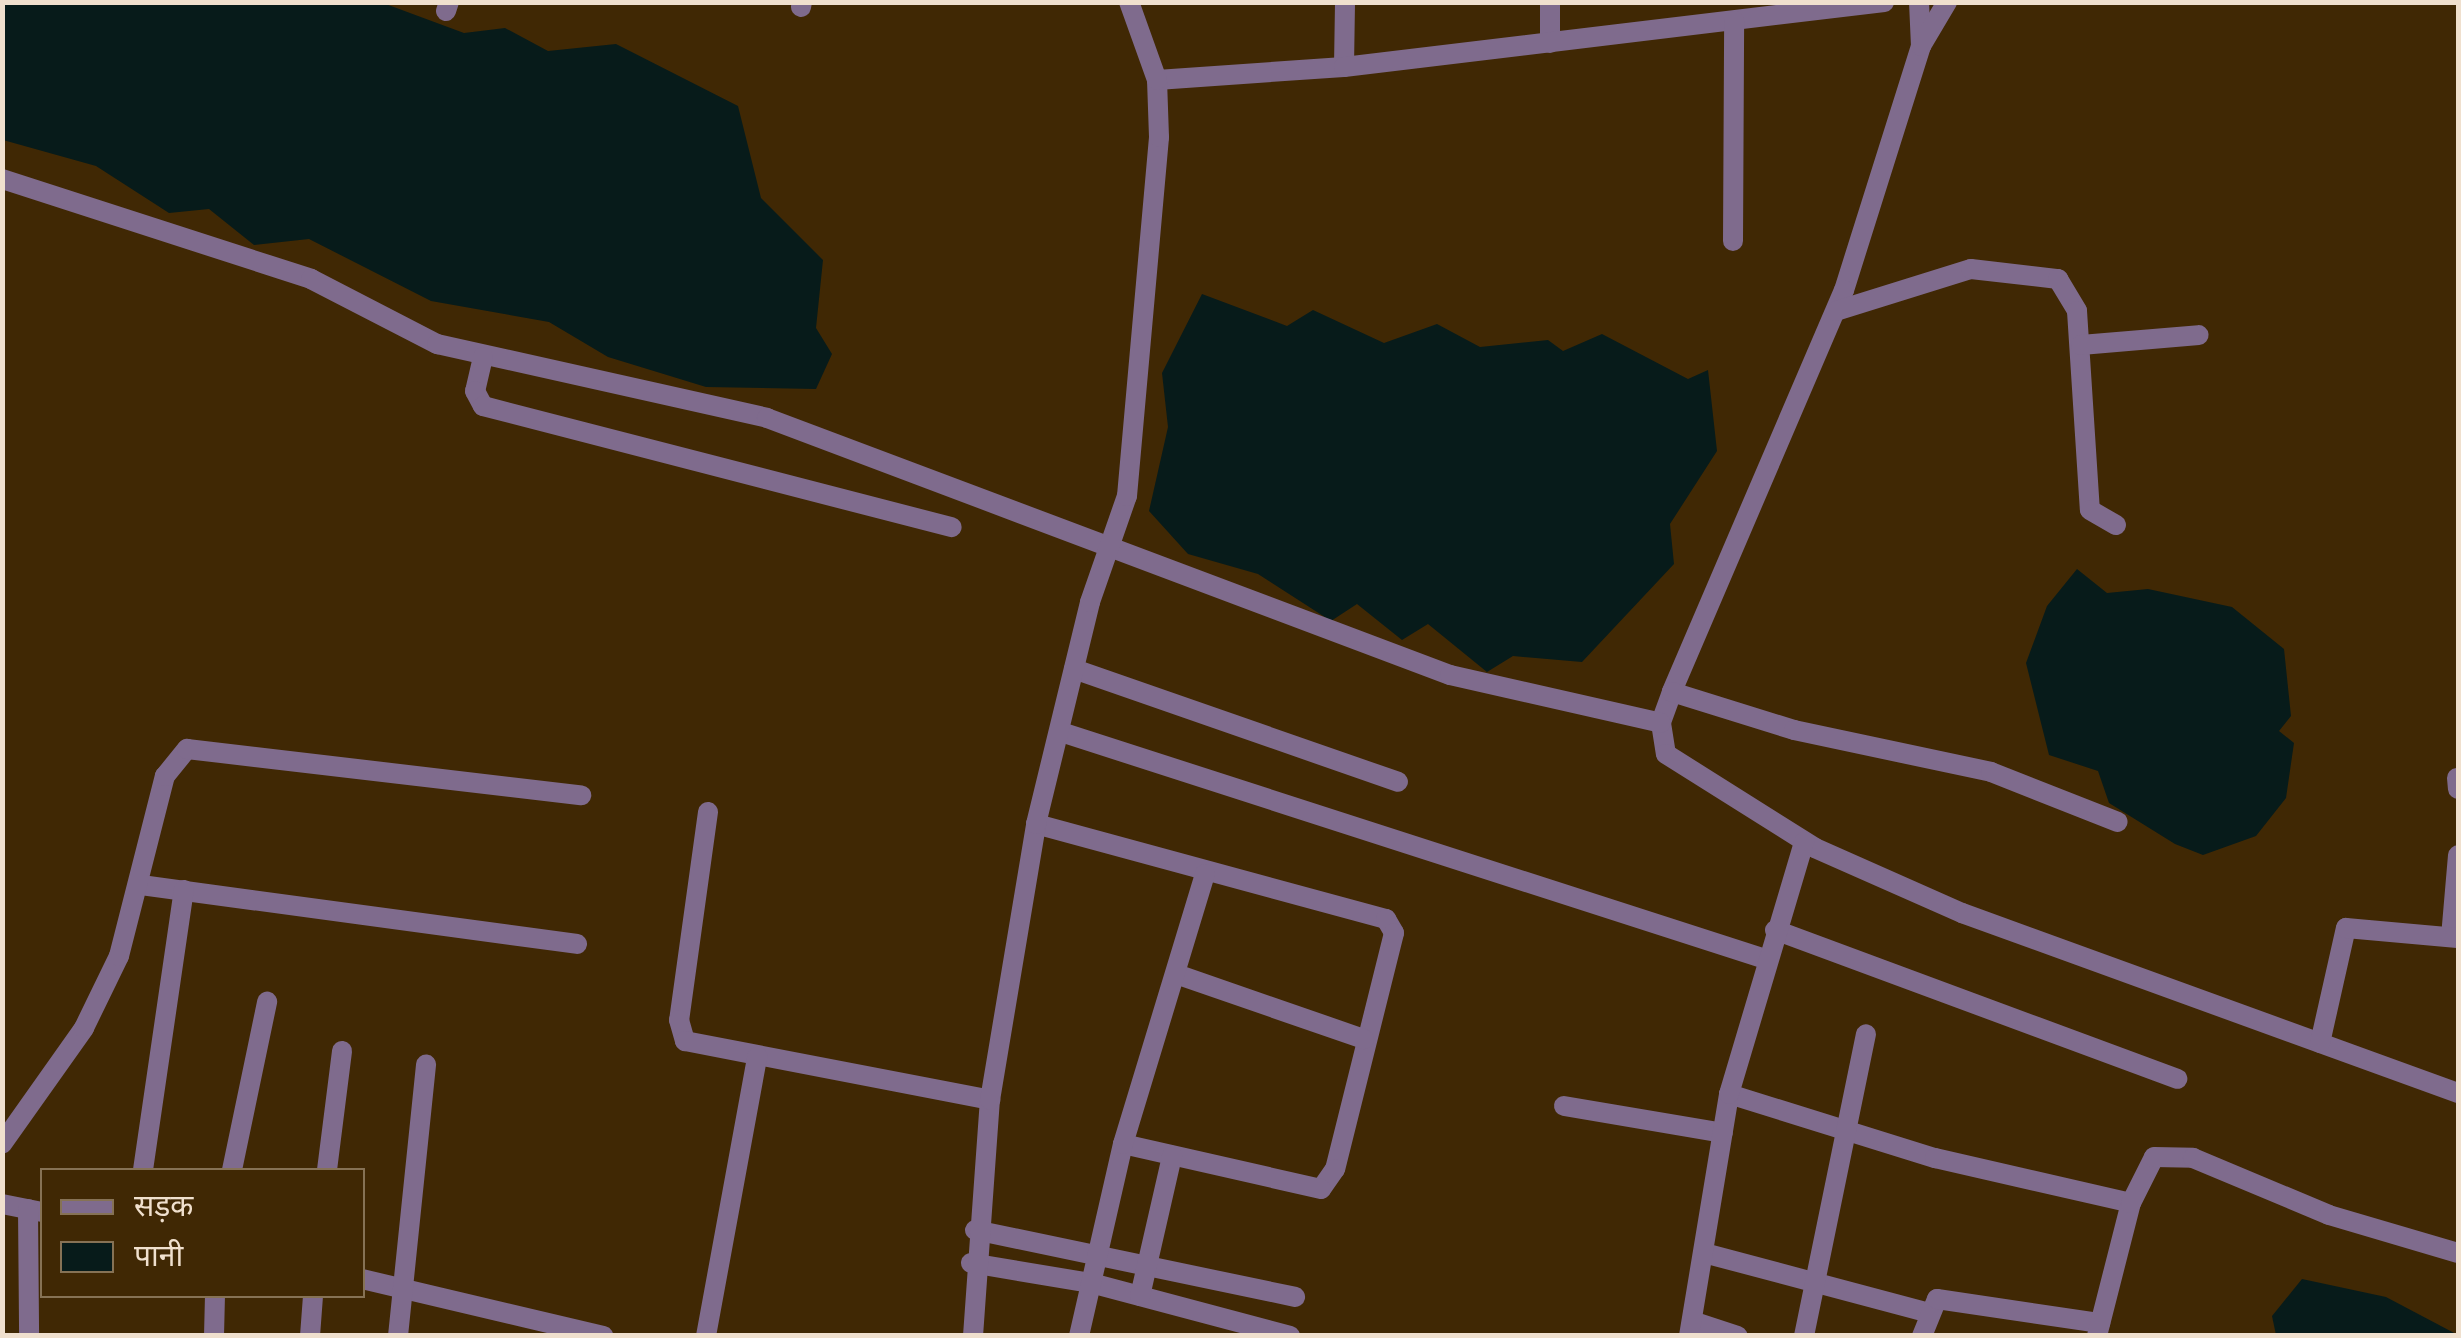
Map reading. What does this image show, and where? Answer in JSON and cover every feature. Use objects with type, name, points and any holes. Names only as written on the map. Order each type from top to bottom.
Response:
[{"type":"street","points":[[976,1335],[971,1264],[990,1100],[1036,824],[1060,739],[1074,668],[1113,553],[1127,496],[1157,80],[1128,2]]},
{"type":"street","points":[[1344,68],[1345,2]]},
{"type":"street","points":[[1550,2],[1550,43]]},
{"type":"street","points":[[1157,80],[1344,68],[1884,2]]},
{"type":"street","points":[[1919,2],[1921,46]]},
{"type":"street","points":[[1947,2],[1921,46],[1836,311],[1672,692],[1662,722],[1666,754],[1804,842],[2052,950],[2458,1093]]},
{"type":"street","points":[[1733,241],[1734,21]]},
{"type":"street","points":[[2,179],[311,279],[420,337],[483,357],[767,418],[1113,553],[1450,674],[1662,722]]},
{"type":"street","points":[[1836,311],[1947,272],[2033,272],[2067,286],[2081,345],[2090,510],[2116,525]]},
{"type":"street","points":[[2081,345],[2198,334]]},
{"type":"street","points":[[483,357],[475,390],[483,406],[952,528]]},
{"type":"street","points":[[1074,668],[1398,782]]},
{"type":"street","points":[[1672,692],[1794,730],[1992,772],[2118,822]]},
{"type":"street","points":[[1060,739],[1759,975]]},
{"type":"street","points":[[2,1144],[84,1028],[141,885],[165,776],[186,749],[581,795]]},
{"type":"street","points":[[708,812],[680,1034],[757,1057],[990,1100]]},
{"type":"street","points":[[1036,824],[1205,874],[1386,919],[1393,942],[1364,1039],[1335,1169],[1321,1188],[1123,1144]]},
{"type":"street","points":[[1738,1336],[1690,1328],[1729,1094],[1759,975],[1804,842]]},
{"type":"street","points":[[2320,1042],[2340,932],[2454,937],[2458,854]]},
{"type":"street","points":[[1079,1336],[1123,1144],[1205,874]]},
{"type":"street","points":[[141,885],[577,944]]},
{"type":"street","points":[[144,1168],[184,890]]},
{"type":"street","points":[[1775,930],[2177,1079]]},
{"type":"street","points":[[1176,974],[1364,1039]]},
{"type":"street","points":[[232,1168],[267,1002]]},
{"type":"street","points":[[1804,1336],[1842,1132],[1866,1034]]},
{"type":"street","points":[[326,1168],[342,1051]]},
{"type":"street","points":[[706,1336],[757,1057]]},
{"type":"street","points":[[398,1336],[398,1288],[426,1064]]},
{"type":"street","points":[[1729,1094],[1842,1132],[2131,1203]]},
{"type":"street","points":[[1564,1106],[1723,1133]]},
{"type":"street","points":[[1704,1253],[1926,1312],[1951,1298],[2099,1329],[2144,1166],[2173,1155],[2458,1252]]},
{"type":"street","points":[[1140,1296],[1172,1156]]},
{"type":"street","points":[[2,1204],[35,1210],[29,1336]]},
{"type":"street","points":[[975,1230],[1148,1260],[1295,1297]]},
{"type":"street","points":[[971,1264],[1091,1283],[1290,1336]]},
{"type":"street","points":[[365,1280],[556,1329],[603,1336]]},
{"type":"street","points":[[214,1336],[215,1298]]},
{"type":"street","points":[[310,1336],[312,1298]]},
{"type":"street","points":[[1922,1336],[1926,1312]]},
{"type":"water","points":[[3,2],[383,3],[464,33],[505,28],[548,51],[616,44],[738,106],[761,198],[823,260],[816,328],[832,354],[816,389],[706,387],[608,357],[549,322],[431,301],[309,239],[254,245],[209,209],[169,213],[96,166],[3,140]]},
{"type":"water","points":[[1202,294],[1287,326],[1313,310],[1384,343],[1437,324],[1480,347],[1548,340],[1563,351],[1602,334],[1688,379],[1708,370],[1717,451],[1670,524],[1674,564],[1582,662],[1513,656],[1487,672],[1428,624],[1402,640],[1357,604],[1331,621],[1258,574],[1188,554],[1149,511],[1168,427],[1162,373]]},
{"type":"water","points":[[2077,569],[2107,593],[2148,589],[2232,607],[2284,649],[2291,716],[2279,731],[2294,743],[2286,798],[2256,836],[2203,855],[2175,844],[2109,803],[2098,771],[2049,755],[2026,663],[2047,606]]},
{"type":"water","points":[[2302,1279],[2386,1297],[2458,1335],[2276,1335],[2272,1316]]}]
